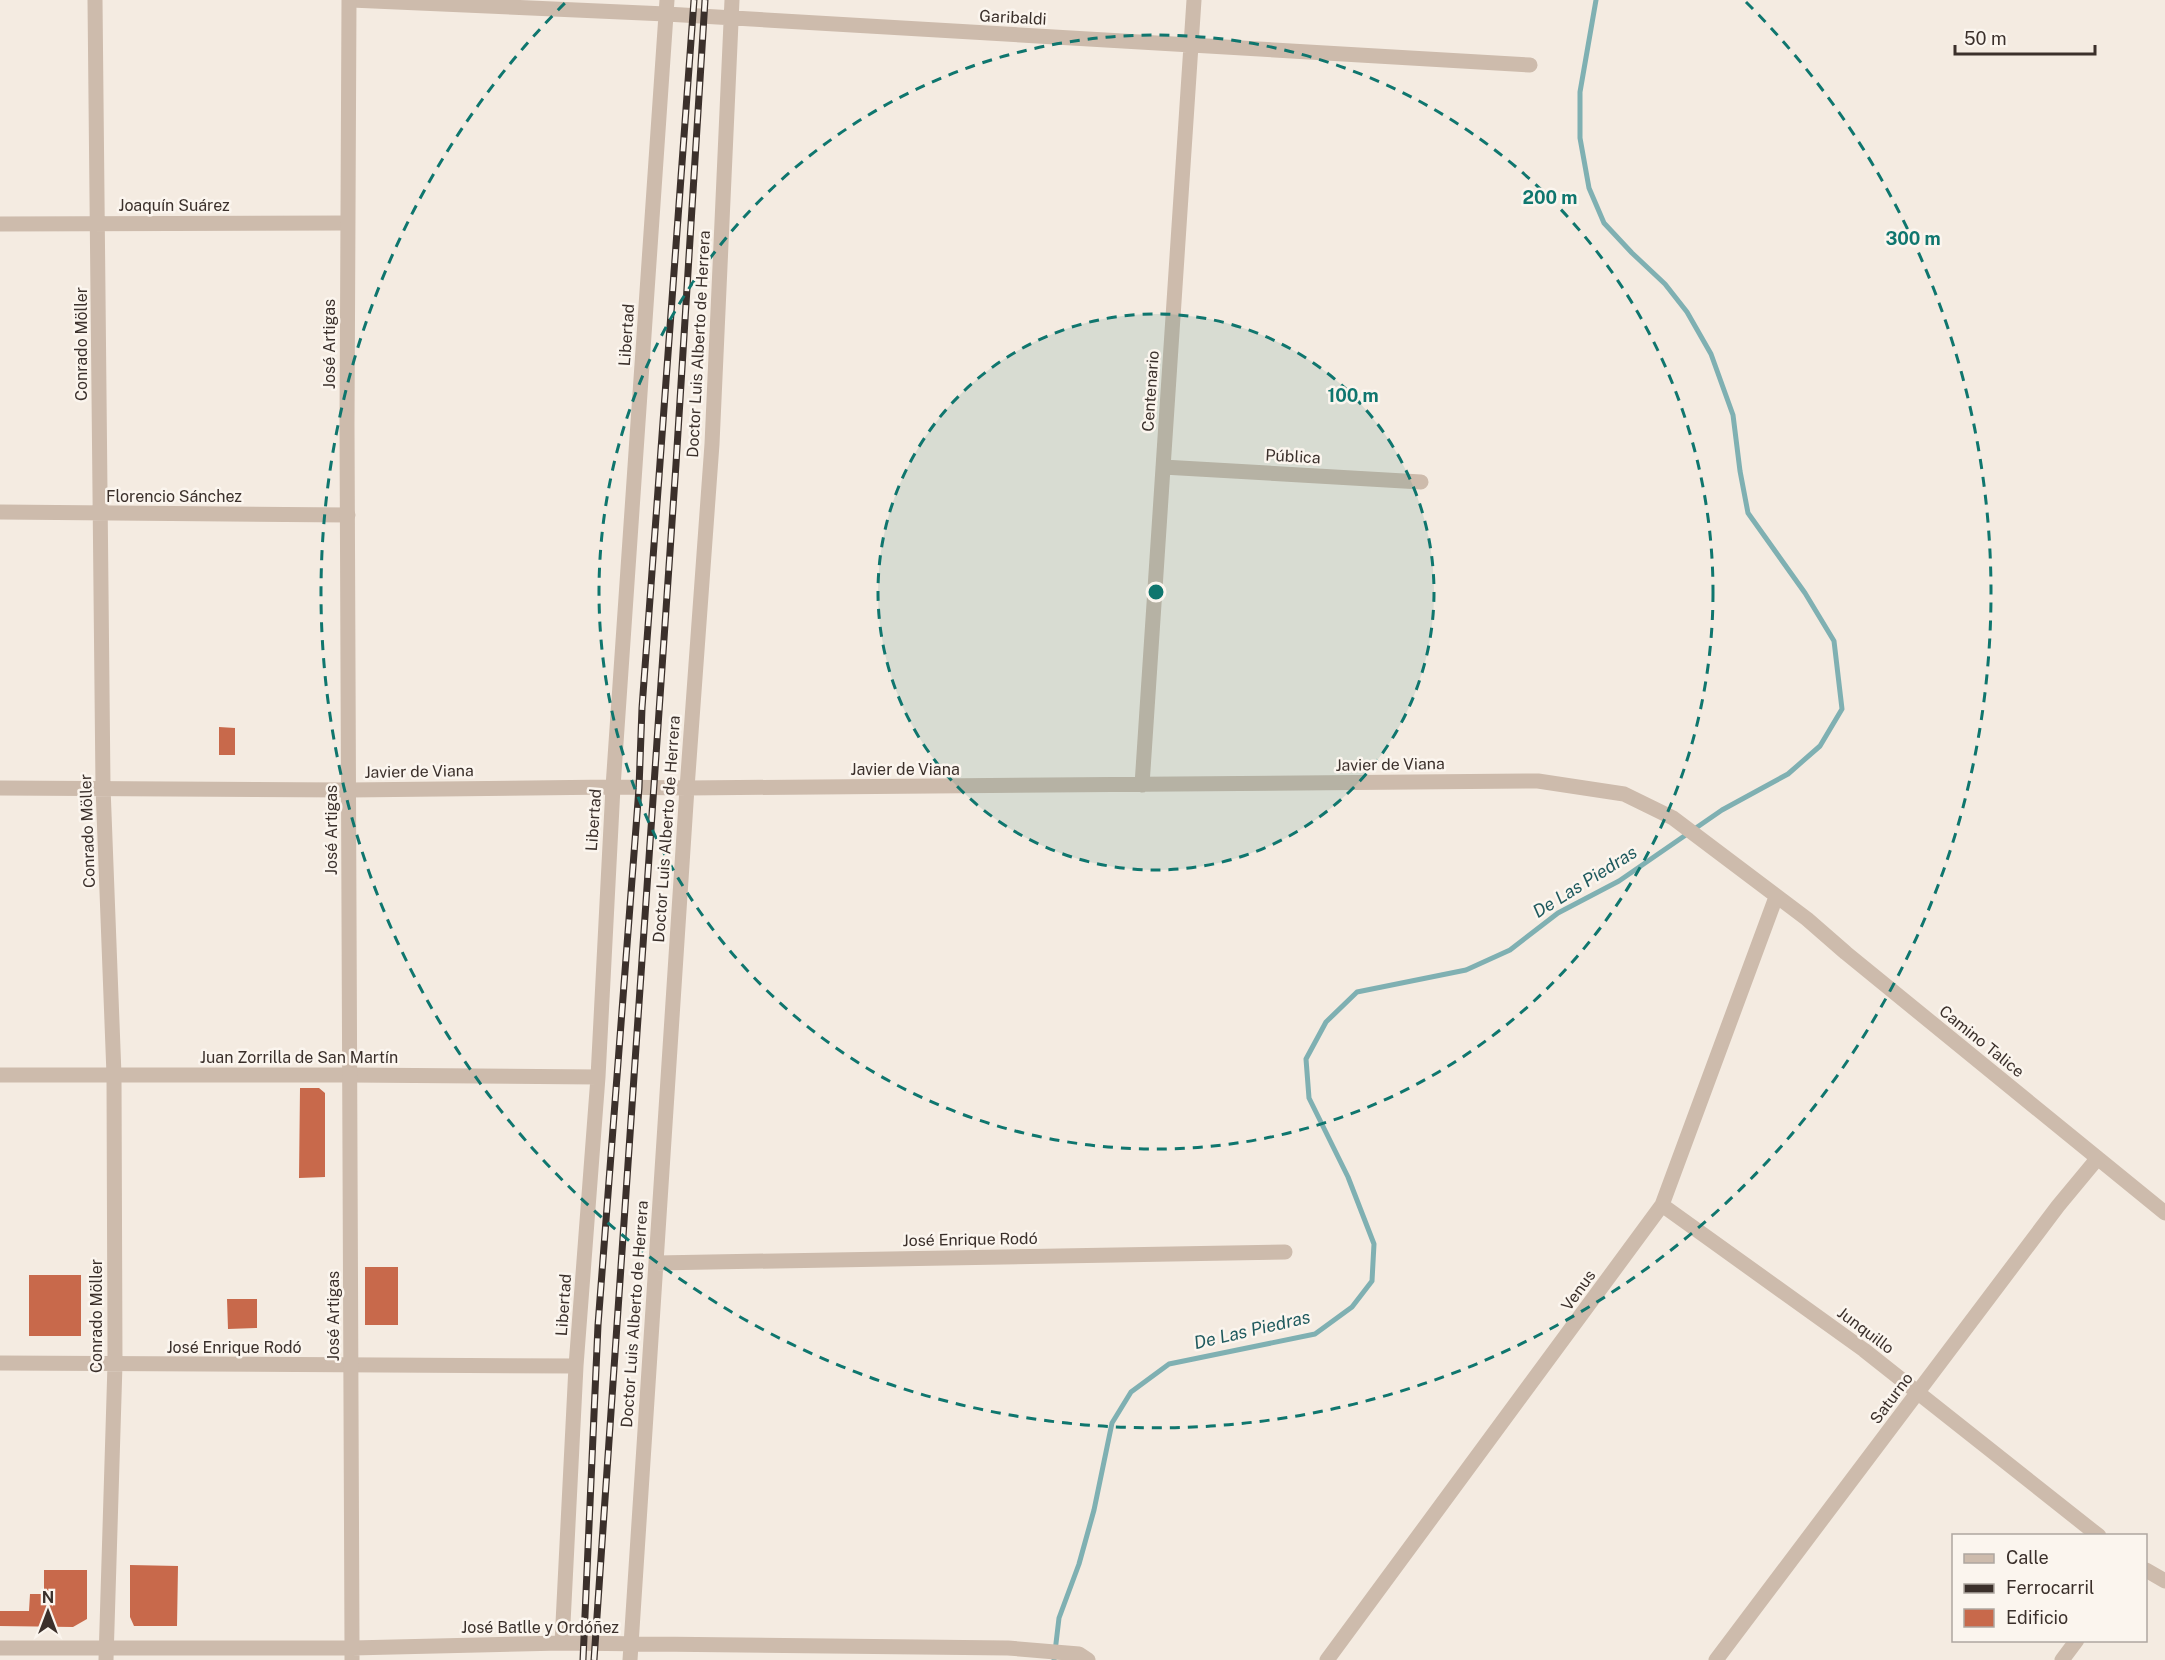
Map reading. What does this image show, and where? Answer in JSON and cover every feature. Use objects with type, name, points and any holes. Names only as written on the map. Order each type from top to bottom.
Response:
[{"type":"street","name":"Conrado Möller","points":[[95,0],[103,787],[114,1075],[115,1364],[106,1654]]},
{"type":"street","name":"Garibaldi","points":[[350,0],[666,7],[730,18],[1530,65]]},
{"type":"street","name":"José Artigas","points":[[350,0],[347,223],[352,1654]]},
{"type":"street","name":"Doctor Luis Alberto de Herrera","points":[[630,1653],[712,444],[732,0]]},
{"type":"street","name":"Centenario","points":[[1142,785],[1194,0]]},
{"type":"street","name":"Libertad","points":[[562,1643],[576,1366],[598,1077],[613,787],[666,7]]},
{"type":"street","name":"Joaquín Suárez","points":[[0,224],[347,223]]},
{"type":"street","name":"Pública","points":[[1163,466],[1421,482]]},
{"type":"street","name":"Florencio Sánchez","points":[[0,512],[348,515]]},
{"type":"street","name":"Javier de Viana","points":[[0,788],[349,790],[1538,781],[1624,794],[1673,818],[1776,897]]},
{"type":"street","name":"Camino Talice","points":[[1776,897],[1807,919],[2165,1213]]},
{"type":"street","name":"Venus","points":[[1327,1660],[1662,1205],[1776,897]]},
{"type":"street","name":"Juan Zorrilla de San Martín","points":[[0,1075],[598,1077]]},
{"type":"street","name":"Saturno","points":[[1716,1660],[2058,1206],[2097,1159]]},
{"type":"street","name":"Junquillo","points":[[1662,1205],[1864,1350],[2096,1534]]},
{"type":"street","name":"José Enrique Rodó","points":[[656,1263],[1285,1252]]},
{"type":"street","name":"José Enrique Rodó","points":[[0,1363],[576,1366]]},
{"type":"street","points":[[2147,1571],[2165,1581]]},
{"type":"street","points":[[2062,1660],[2075,1642]]},
{"type":"street","name":"José Batlle y Ordóñez","points":[[0,1648],[106,1654],[352,1654],[562,1643],[630,1653],[882,1645],[1008,1648],[1084,1657]]},
{"type":"building","points":[[219,727],[235,728],[235,755],[219,755]]},
{"type":"building","points":[[300,1088],[319,1088],[325,1093],[325,1177],[299,1178]]},
{"type":"building","points":[[365,1267],[398,1267],[398,1325],[365,1325]]},
{"type":"building","points":[[29,1275],[81,1275],[81,1336],[29,1336]]},
{"type":"building","points":[[227,1299],[257,1299],[257,1328],[228,1329]]},
{"type":"building","points":[[130,1565],[178,1566],[177,1626],[134,1626],[130,1617]]},
{"type":"building","points":[[44,1570],[87,1570],[87,1619],[73,1627],[0,1626],[0,1611],[29,1611],[30,1594],[44,1594]]},
{"type":"waterway","name":"De Las Piedras","points":[[1054,1660],[1059,1618],[1079,1564],[1094,1510],[1112,1423],[1131,1392],[1169,1364],[1315,1334],[1352,1307],[1372,1281],[1374,1244],[1348,1177],[1309,1098],[1306,1059],[1326,1022],[1357,992],[1466,970],[1510,950],[1558,913],[1619,881],[1722,810],[1788,774],[1820,746],[1842,709],[1834,641],[1805,593],[1748,513],[1733,415],[1711,354],[1687,312],[1665,284],[1604,223],[1589,188],[1580,138],[1580,92],[1596,0]]},
{"type":"railway","points":[[583,1660],[598,1325],[639,788],[642,708],[694,0]]},
{"type":"railway","points":[[594,1660],[676,464],[705,0]]}]
